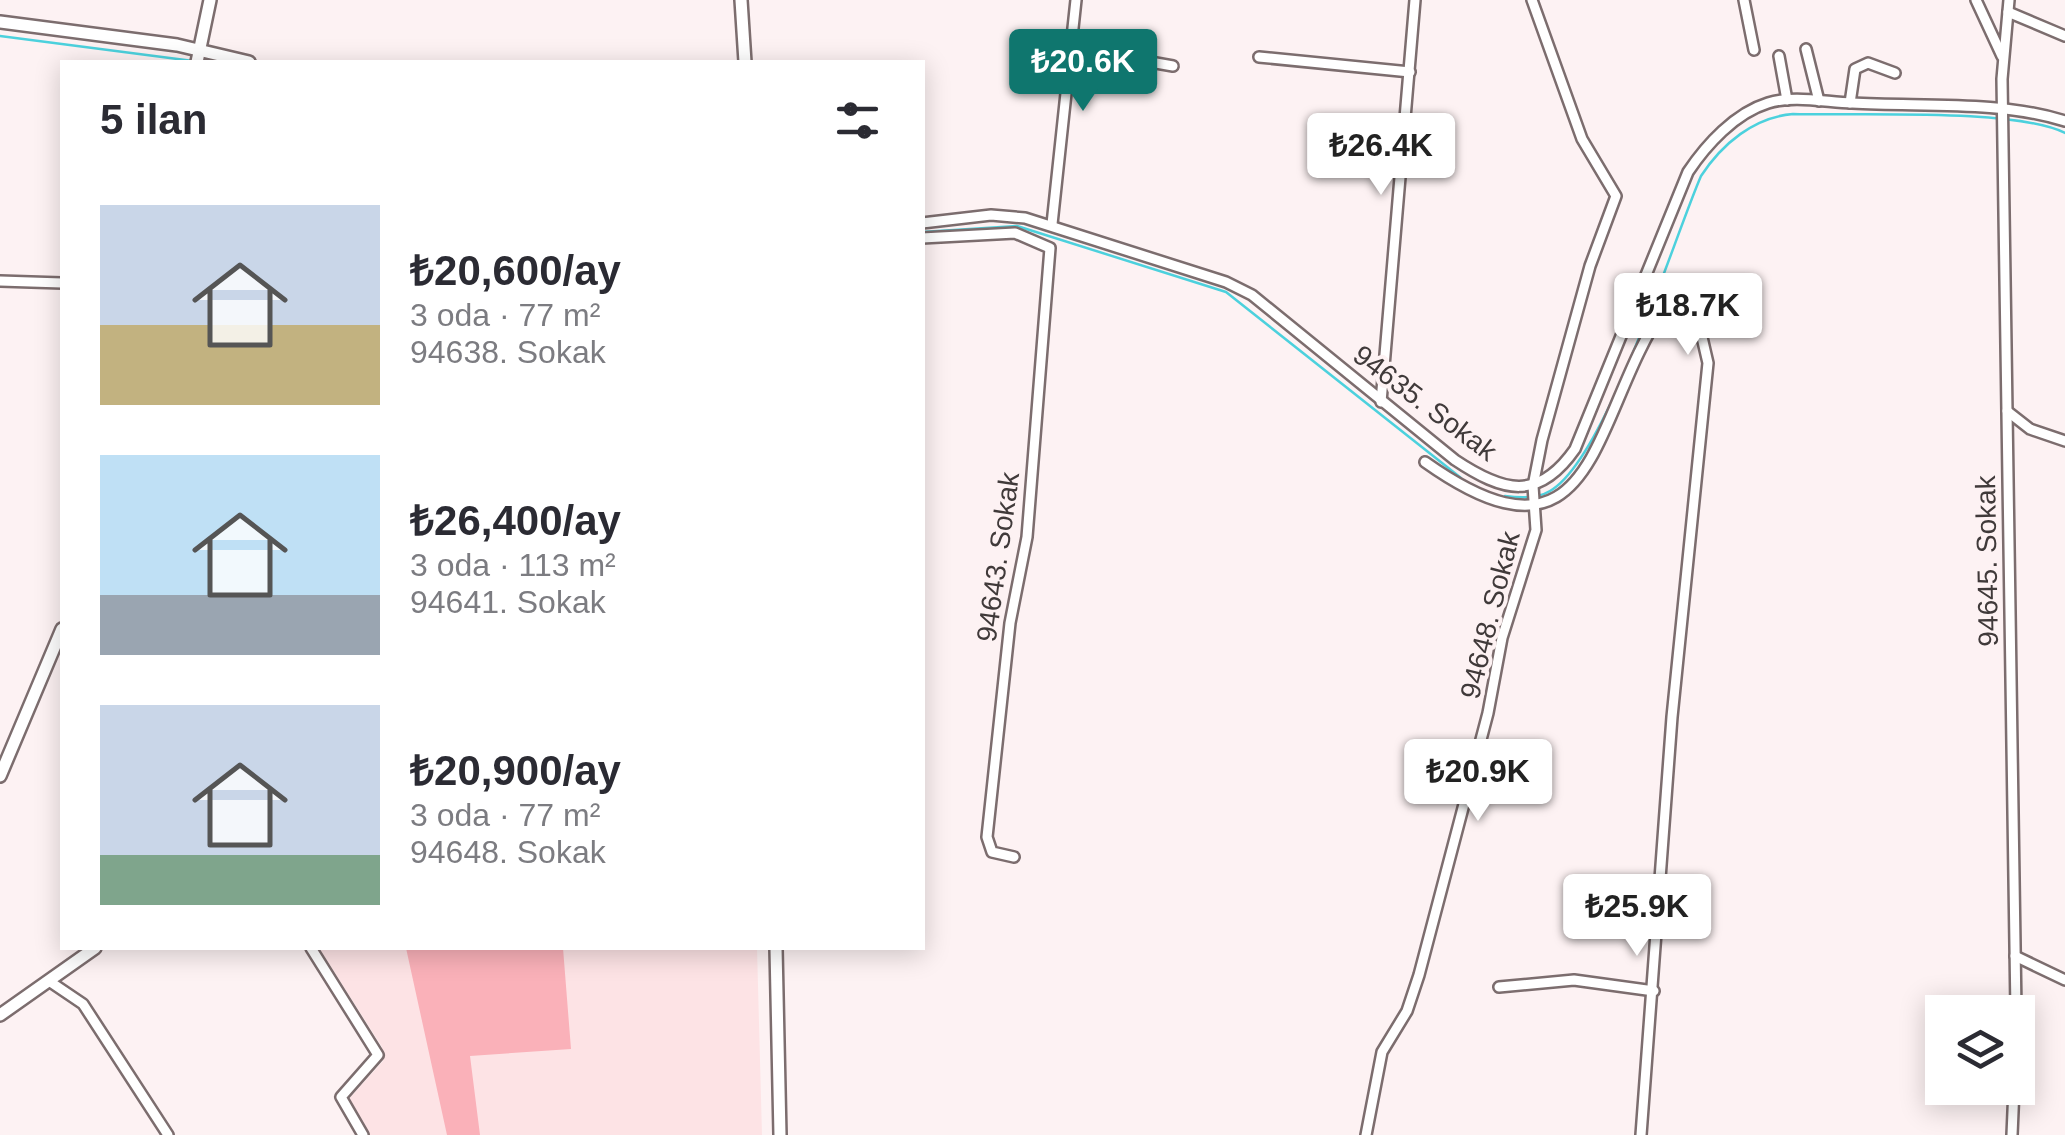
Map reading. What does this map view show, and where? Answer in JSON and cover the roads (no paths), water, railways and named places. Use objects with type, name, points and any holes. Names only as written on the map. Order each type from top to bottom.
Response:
[{"type":"street","points":[[198,56],[210,0]]},
{"type":"street","points":[[742,0],[744,60]]},
{"type":"street","points":[[1052,224],[1076,0]]},
{"type":"street","points":[[1381,402],[1415,0]]},
{"type":"street","points":[[1532,0],[1582,140],[1616,196],[1590,266],[1533,486],[1537,507]]},
{"type":"street","points":[[1744,0],[1754,50]]},
{"type":"street","points":[[1976,0],[2004,60]]},
{"type":"street","name":"94645. Sokak","points":[[2009,0],[2004,117],[2016,995]]},
{"type":"street","points":[[2008,12],[2065,36]]},
{"type":"street","points":[[0,22],[233,60]]},
{"type":"street","points":[[1071,48],[1174,66]]},
{"type":"street","points":[[1806,49],[1819,101]]},
{"type":"street","points":[[1779,56],[1786,100]]},
{"type":"street","points":[[1259,57],[1410,72]]},
{"type":"street","points":[[1850,104],[1856,69],[1868,62],[1895,73]]},
{"type":"street","points":[[1533,486],[1558,472],[1575,449],[1678,192],[1697,159],[1749,111],[1786,100],[1819,101],[2065,121]]},
{"type":"street","name":"94635. Sokak","points":[[925,223],[992,215],[1052,224],[1240,288],[1474,474],[1499,484],[1533,486]]},
{"type":"street","name":"94643. Sokak","points":[[925,238],[995,232],[1048,244],[1028,518],[1010,622],[988,837],[992,852],[1014,857]]},
{"type":"street","points":[[0,281],[60,283]]},
{"type":"street","points":[[1424,462],[1482,497],[1537,507],[1552,502],[1574,480],[1607,424],[1659,315],[1670,302],[1682,300],[1698,320],[1708,363],[1668,786],[1641,1135]]},
{"type":"street","points":[[2008,411],[2030,429],[2065,441]]},
{"type":"street","name":"94648. Sokak","points":[[1366,1135],[1382,1052],[1414,994],[1488,713],[1502,638],[1536,530],[1537,507]]},
{"type":"street","points":[[0,776],[60,633]]},
{"type":"street","points":[[0,1015],[92,950]]},
{"type":"street","points":[[312,950],[378,1055],[341,1096],[363,1135]]},
{"type":"street","points":[[776,950],[780,1135]]},
{"type":"street","points":[[2016,956],[2065,980]]},
{"type":"street","points":[[1499,987],[1574,980],[1654,991]]},
{"type":"street","points":[[50,981],[83,1004],[168,1135]]},
{"type":"street","points":[[2012,1135],[2013,1105]]},
{"type":"waterway","points":[[0,36],[185,60]]},
{"type":"waterway","points":[[1505,496],[1545,494],[1571,471],[1615,395],[1701,176],[1719,153],[1752,126],[1793,114],[1894,114],[2010,120],[2065,133]]},
{"type":"waterway","points":[[925,232],[1017,226],[1226,292],[1461,478]]}]
